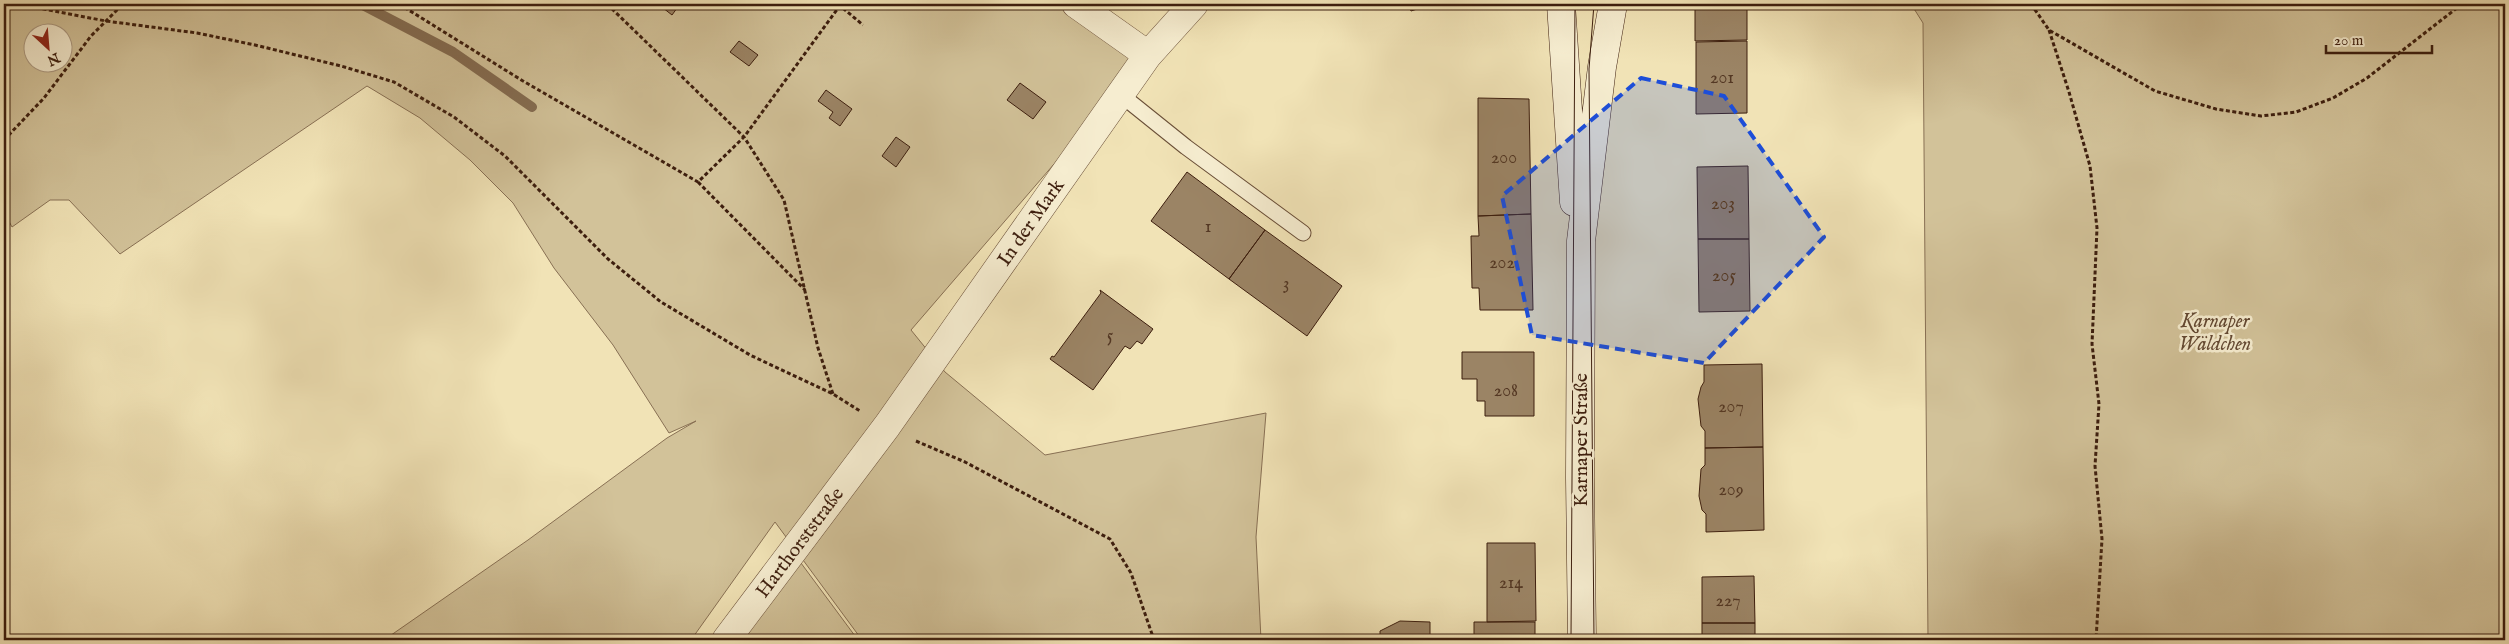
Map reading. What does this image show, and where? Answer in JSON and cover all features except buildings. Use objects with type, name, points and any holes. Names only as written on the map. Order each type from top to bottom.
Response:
[{"type":"main road","points":[[1076,4],[1148,55]]},
{"type":"main road","name":"In der Mark","points":[[880,435],[1148,55],[1194,4]]},
{"type":"main road","name":"Karnaper Straße","points":[[1561,4],[1574,204],[1581,241]]},
{"type":"main road","name":"Karnaper Straße","points":[[1582,640],[1580,478],[1581,241],[1602,67],[1613,4]]},
{"type":"main road","name":"Harthorststraße","points":[[726,640],[880,435]]},
{"type":"lane","points":[[1120,94],[1186,147],[1303,233]]},
{"type":"path","points":[[17,4],[106,21],[196,33],[255,45],[342,66],[394,82],[454,117],[505,156],[608,259],[661,302],[750,355],[833,394],[818,348],[784,200],[744,137],[607,4]]},
{"type":"path","points":[[4,140],[44,98],[91,36],[123,4]]},
{"type":"path","points":[[399,4],[523,81],[698,182],[805,291]]},
{"type":"path","points":[[698,182],[744,137],[840,4],[863,25]]},
{"type":"path","points":[[2031,4],[2049,30],[2069,92],[2090,166],[2097,228],[2092,344],[2099,404],[2095,466],[2102,539],[2096,640]]},
{"type":"path","points":[[2049,30],[2155,91],[2216,109],[2261,116],[2296,112],[2333,98],[2367,78],[2462,4]]},
{"type":"path","points":[[880,435],[917,442],[964,462],[1110,539],[1131,573],[1154,640]]},
{"type":"highlighted area","points":[[1641,78],[1724,96],[1824,237],[1704,363],[1532,335],[1502,196]]},
{"type":"green space","points":[[4,4],[1076,4],[1148,55],[911,330],[945,372],[1045,455],[1266,413],[1256,537],[1261,640],[862,640],[775,522],[691,640],[384,640],[528,540],[667,438],[696,421],[669,433],[613,345],[554,268],[513,203],[470,160],[420,118],[367,86],[120,254],[69,200],[50,200],[12,227],[4,212]]},
{"type":"green space","name":"Karnaper Wäldchen","points":[[1911,4],[2505,4],[2505,640],[1928,640],[1923,23]]},
{"type":"green space","points":[[798,559],[858,640],[743,640]]},
{"type":"waterway","points":[[361,4],[453,52],[532,107]]},
{"type":"tram line","points":[[1571,640],[1575,4]]},
{"type":"tram line","points":[[1594,4],[1589,69],[1594,640]]}]
